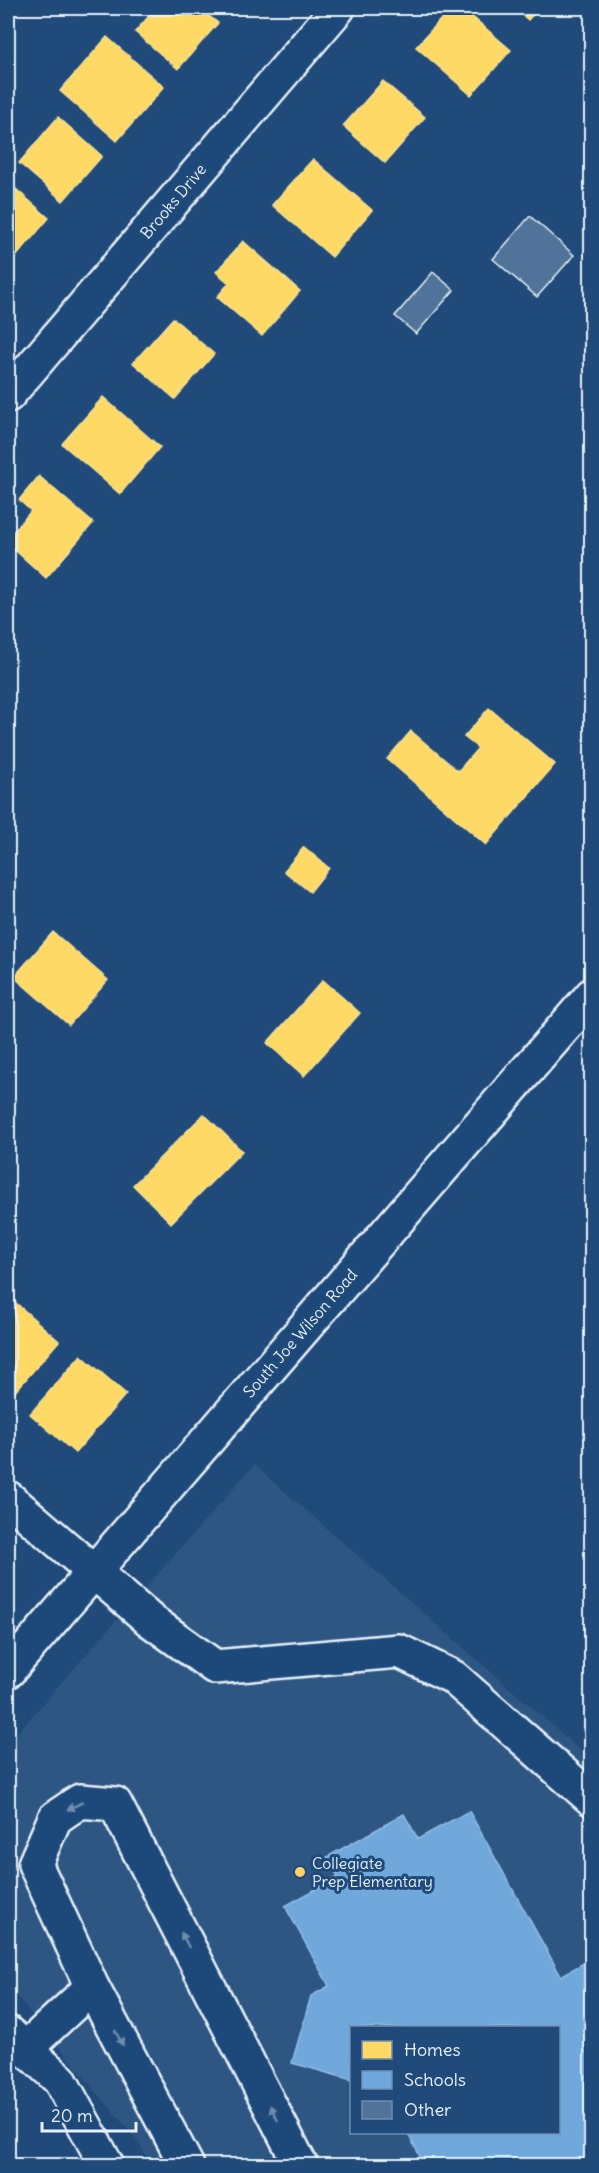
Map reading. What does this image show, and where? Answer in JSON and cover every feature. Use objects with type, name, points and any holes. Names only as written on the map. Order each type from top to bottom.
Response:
[{"type":"street","name":"Brooks Drive","points":[[8,395],[338,8]]},
{"type":"street","name":"South Joe Wilson Road","points":[[8,1671],[591,995]]},
{"type":"street","points":[[8,1498],[150,1620],[216,1666],[399,1651],[453,1677],[591,1799]]},
{"type":"street","points":[[187,2166],[92,1987],[35,1864],[55,1818],[80,1801],[115,1804],[301,2166]]},
{"type":"street","points":[[92,1987],[16,2041],[60,2080],[107,2166]]},
{"type":"shaded area","name":"Collegiate Prep Elementary","points":[[254,1465],[591,1759],[591,2165],[152,2165],[136,2139],[8,1986],[8,1743]]},
{"type":"building: Homes","points":[[156,8],[199,8],[218,23],[178,69],[135,32]]},
{"type":"building: Homes","points":[[451,8],[462,8],[511,50],[471,95],[416,47]]},
{"type":"building: Homes","points":[[514,8],[539,8],[528,20]]},
{"type":"building: Homes","points":[[107,37],[164,87],[117,141],[60,91]]},
{"type":"building: Homes","points":[[383,81],[425,117],[385,163],[343,126]]},
{"type":"building: Homes","points":[[58,117],[102,156],[63,201],[19,163]]},
{"type":"building: Homes","points":[[313,159],[372,210],[332,257],[272,205]]},
{"type":"building: Homes","points":[[8,182],[49,218],[8,266]]},
{"type":"building: Homes","points":[[243,241],[300,291],[262,336],[217,297],[229,283],[216,272]]},
{"type":"building: Homes","points":[[173,318],[214,354],[175,399],[133,363]]},
{"type":"building: Homes","points":[[103,397],[160,447],[120,494],[62,444]]},
{"type":"building: Homes","points":[[39,476],[93,523],[46,578],[8,544],[8,538],[31,511],[19,500]]},
{"type":"building: Homes","points":[[489,708],[555,764],[486,845],[387,759],[411,731],[458,771],[478,748],[464,737]]},
{"type":"building: Homes","points":[[304,847],[329,868],[310,892],[284,871]]},
{"type":"building: Homes","points":[[53,932],[108,980],[69,1025],[14,977]]},
{"type":"building: Homes","points":[[323,980],[360,1013],[304,1076],[267,1043]]},
{"type":"building: Homes","points":[[204,1114],[242,1151],[171,1223],[133,1185]]},
{"type":"building: Homes","points":[[8,1296],[59,1341],[14,1393],[8,1387]]},
{"type":"building: Homes","points":[[81,1355],[126,1394],[75,1453],[30,1414]]},
{"type":"building: Schools","points":[[469,1811],[561,1976],[589,1960],[592,1964],[592,2166],[425,2166],[408,2134],[560,2134],[560,2026],[350,2026],[350,2079],[292,2063],[311,1996],[329,1986],[285,1906],[338,1877],[327,1857],[404,1814],[418,1839]]},
{"type":"building: Other","points":[[530,216],[574,255],[537,297],[493,259]]},
{"type":"building: Other","points":[[433,272],[454,290],[416,334],[395,316]]},
{"type":"place","name":"Collegiate Prep Elementary","points":[[300,1872]]}]
